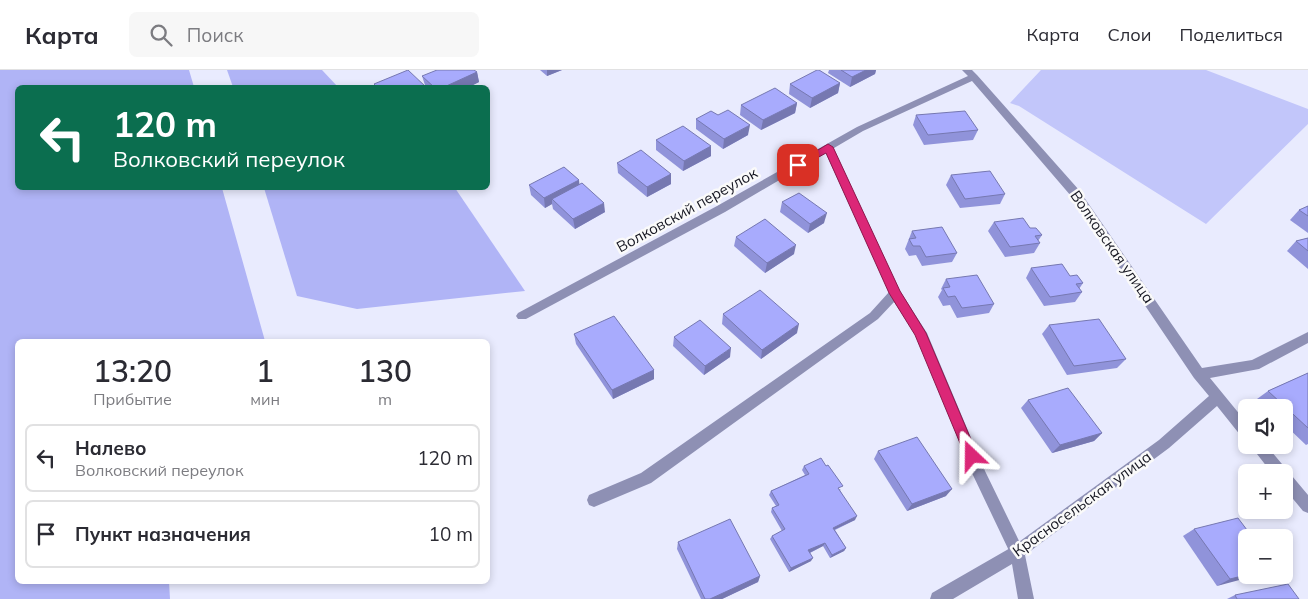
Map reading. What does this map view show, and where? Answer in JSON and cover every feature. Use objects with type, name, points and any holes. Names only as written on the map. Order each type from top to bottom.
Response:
[{"type":"street","name":"Волковский переулок","points":[[522,316],[721,210],[860,129],[970,74]]},
{"type":"street","name":"Волковская улица","points":[[970,74],[1075,193],[1199,374],[1238,422]]},
{"type":"street","points":[[828,147],[895,293],[920,333],[979,473],[1017,552],[1026,599]]},
{"type":"street","points":[[594,500],[646,478],[874,316],[895,293]]},
{"type":"street","points":[[1199,374],[1254,365],[1308,337]]},
{"type":"street","name":"Красносельская улица","points":[[938,599],[1017,552],[1164,444],[1217,397]]},
{"type":"street","points":[[1265,454],[1273,464]]},
{"type":"street","points":[[1293,488],[1308,506]]},
{"type":"shaded area","points":[[0,70],[189,70],[193,85],[15,85],[15,190],[223,190],[264,339],[15,339],[15,584],[169,584],[170,599],[0,599]]},
{"type":"shaded area","points":[[227,70],[322,70],[336,85],[232,85]]},
{"type":"shaded area","points":[[1041,70],[1206,70],[1308,109],[1308,124],[1206,224],[1019,106],[1010,103]]},
{"type":"shaded area","points":[[265,190],[456,190],[525,291],[357,309],[297,296]]},
{"type":"building","points":[[408,70],[424,85],[375,85]]},
{"type":"building","points":[[437,70],[474,70],[477,72],[449,85],[432,85],[422,76]]},
{"type":"building","points":[[817,70],[840,83],[812,98],[790,84]]},
{"type":"building","points":[[841,70],[866,70],[852,77]]},
{"type":"building","points":[[775,88],[797,103],[763,120],[741,105]]},
{"type":"building","points":[[728,110],[750,125],[724,139],[696,119],[711,111],[718,115]]},
{"type":"building","points":[[965,111],[978,130],[928,135],[916,115]]},
{"type":"building","points":[[683,126],[711,146],[684,161],[656,140]]},
{"type":"building","points":[[641,150],[671,174],[647,187],[617,163]]},
{"type":"building","points":[[564,167],[579,180],[544,198],[529,185]]},
{"type":"building","points":[[990,171],[1005,194],[965,199],[951,175]]},
{"type":"building","points":[[582,183],[604,203],[573,219],[552,199]]},
{"type":"building","points":[[799,193],[827,213],[810,224],[782,202]]},
{"type":"building","points":[[1308,206],[1308,216],[1299,210]]},
{"type":"building","points":[[1023,218],[1030,228],[1036,228],[1042,235],[1035,236],[1040,243],[1010,247],[994,222]]},
{"type":"building","points":[[765,219],[796,245],[767,263],[736,237]]},
{"type":"building","points":[[942,227],[957,253],[926,257],[920,246],[913,246],[909,239],[916,238],[912,231]]},
{"type":"building","points":[[1308,238],[1308,251],[1296,241]]},
{"type":"building","points":[[1062,264],[1070,276],[1077,275],[1083,283],[1076,284],[1082,292],[1050,297],[1031,268]]},
{"type":"building","points":[[977,275],[994,304],[962,308],[955,296],[948,297],[943,288],[950,287],[946,279]]},
{"type":"building","points":[[760,290],[799,324],[762,350],[723,314]]},
{"type":"building","points":[[614,316],[654,370],[612,390],[574,334]]},
{"type":"building","points":[[1099,319],[1126,359],[1074,366],[1049,325]]},
{"type":"building","points":[[700,320],[731,348],[705,366],[674,337]]},
{"type":"building","points":[[1308,373],[1308,428],[1293,414],[1293,399],[1277,399],[1268,391]]},
{"type":"building","points":[[1068,388],[1102,433],[1060,445],[1028,400]]},
{"type":"building","points":[[917,437],[952,489],[912,504],[878,451]]},
{"type":"building","points":[[821,458],[843,486],[838,488],[857,516],[833,528],[846,548],[832,555],[825,543],[808,550],[813,558],[791,568],[772,536],[785,529],[772,508],[779,505],[771,491],[809,474],[804,466]]},
{"type":"building","points":[[1238,518],[1246,529],[1238,529],[1238,577],[1230,579],[1194,529]]},
{"type":"building","points":[[730,519],[760,576],[710,599],[705,599],[678,542]]},
{"type":"building","points":[[1288,584],[1299,599],[1237,599],[1235,595]]},
{"type":"route","points":[[798,165],[828,147],[895,293],[920,333],[972,456]]}]
